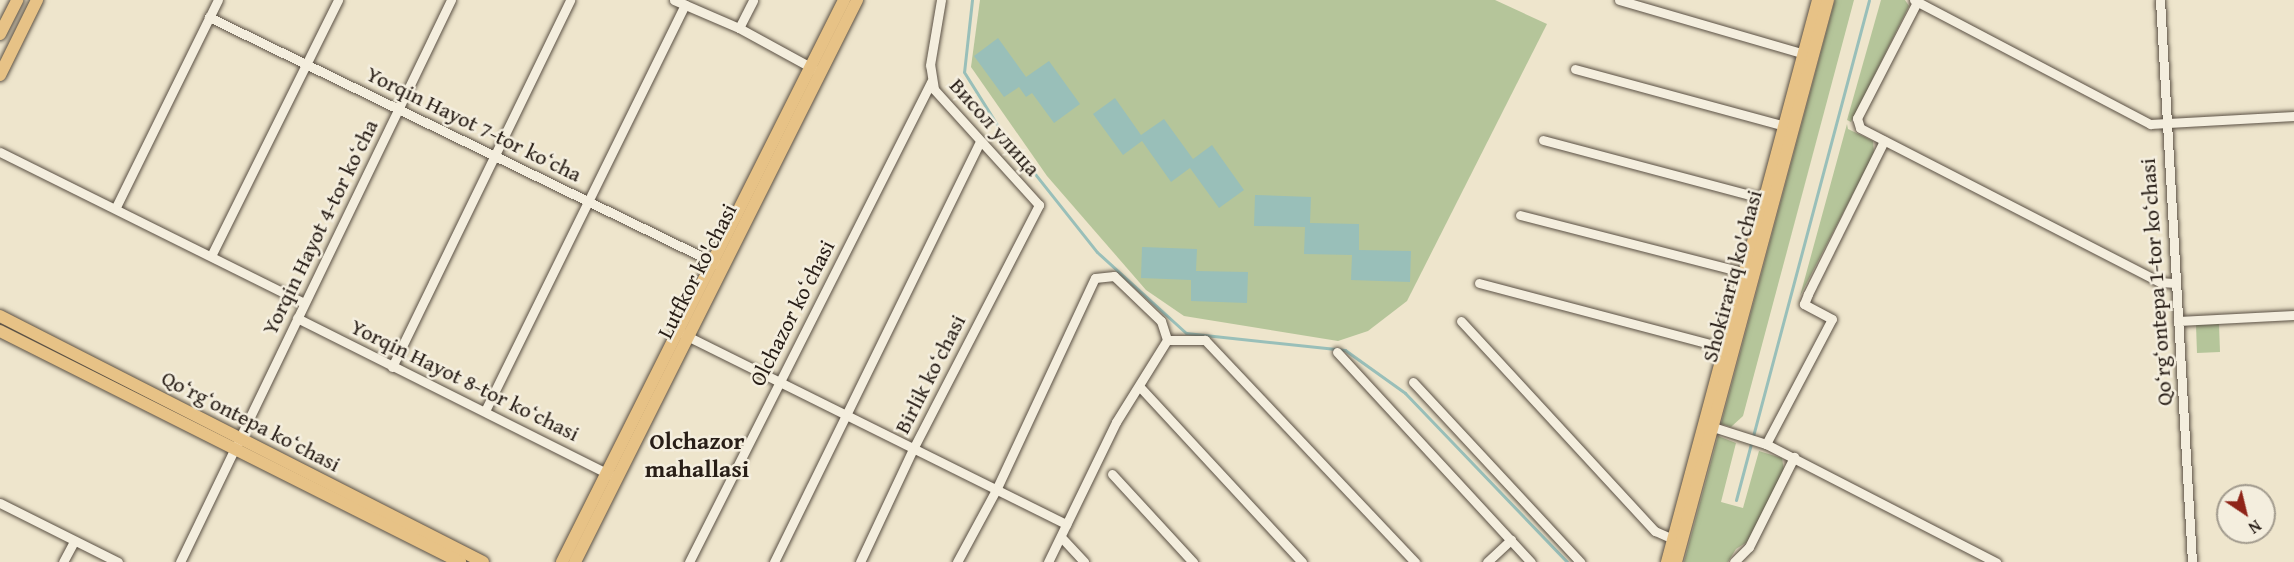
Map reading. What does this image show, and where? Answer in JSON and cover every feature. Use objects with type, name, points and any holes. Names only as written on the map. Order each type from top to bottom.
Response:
[{"type":"main road","points":[[0,34],[17,0]]},
{"type":"main road","points":[[0,75],[37,0]]},
{"type":"main road","name":"Lutfkor ko'chasi","points":[[562,562],[611,475],[683,334],[815,70],[844,0]]},
{"type":"main road","name":"Lutfkor ko'chasi","points":[[815,70],[857,0]]},
{"type":"main road","name":"Shokirariq ko'chasi","points":[[1676,562],[1677,541],[1808,55],[1818,0]]},
{"type":"main road","name":"Shokirariq ko'chasi","points":[[1808,55],[1828,0]]},
{"type":"main road","name":"Qoʻrgʻontepa koʻchasi","points":[[0,316],[460,562]]},
{"type":"main road","name":"Qoʻrgʻontepa koʻchasi","points":[[0,331],[483,562]]},
{"type":"main road","name":"Shokirariq ko'chasi","points":[[1667,562],[1677,541],[1713,427],[1729,349]]},
{"type":"main road","name":"Lutfkor ko'chasi","points":[[574,562],[611,475]]},
{"type":"street","points":[[116,207],[218,0]]},
{"type":"street","points":[[211,256],[338,0]]},
{"type":"street","name":"Yorqin Hayot 4-tor koʻcha","points":[[180,562],[239,445],[304,303],[451,0]]},
{"type":"street","points":[[392,367],[570,0]]},
{"type":"street","points":[[674,0],[739,28],[815,70]]},
{"type":"street","points":[[739,28],[753,0]]},
{"type":"street","name":"Висол улица","points":[[941,0],[931,82],[938,96],[979,143],[1039,205]]},
{"type":"street","points":[[1619,0],[1808,55]]},
{"type":"street","name":"Qoʻrgʻontepa 1-tor koʻchasi","points":[[2160,0],[2165,125],[2192,562]]},
{"type":"street","points":[[2176,283],[2160,282],[1860,128],[1857,118],[1915,1],[2150,124],[2165,125],[2294,116]]},
{"type":"street","points":[[485,411],[685,5]]},
{"type":"street","name":"Yorqin Hayot 7-tor koʻcha","points":[[209,17],[400,108],[588,203],[718,264]]},
{"type":"street","points":[[1575,69],[1789,127]]},
{"type":"street","name":"Olchazor koʻchasi","points":[[689,562],[931,82]]},
{"type":"street","points":[[1543,140],[1769,200]]},
{"type":"street","points":[[1762,443],[1832,319],[1800,303],[1884,141]]},
{"type":"street","points":[[774,562],[979,143]]},
{"type":"street","points":[[0,152],[116,207],[304,303]]},
{"type":"street","name":"Birlik koʻchasi","points":[[860,562],[913,449],[1039,205]]},
{"type":"street","points":[[1520,215],[1749,274]]},
{"type":"street","points":[[957,562],[996,490],[1095,278],[1114,276],[1161,321],[1167,340],[1116,423],[1048,562]]},
{"type":"street","points":[[1479,283],[1729,349]]},
{"type":"street","points":[[2178,321],[2294,315]]},
{"type":"street","name":"Yorqin Hayot 8-tor koʻchasi","points":[[297,318],[611,475]]},
{"type":"street","points":[[1461,321],[1655,531],[1677,541]]},
{"type":"street","points":[[683,334],[1066,524]]},
{"type":"street","points":[[1167,340],[1204,340],[1415,562]]},
{"type":"street","points":[[1337,352],[1532,562]]},
{"type":"street","points":[[1413,382],[1580,562]]},
{"type":"street","points":[[1138,386],[1302,562]]},
{"type":"street","points":[[1713,427],[1762,443],[1794,458],[1996,562]]},
{"type":"street","points":[[1734,562],[1749,547],[1794,458]]},
{"type":"street","points":[[1112,474],[1193,562]]},
{"type":"street","points":[[0,503],[118,562]]},
{"type":"street","points":[[1061,537],[1084,562]]},
{"type":"street","points":[[1487,562],[1511,540]]},
{"type":"street","points":[[63,562],[74,541]]},
{"type":"green space","points":[[980,0],[1495,0],[1547,24],[1407,301],[1368,331],[1338,341],[1184,316],[1146,290],[1047,176],[971,67]]},
{"type":"green space","points":[[1835,0],[1854,0],[1743,416],[1731,427],[1721,424]]},
{"type":"green space","points":[[1881,0],[1905,0],[1909,6],[1851,122],[1847,120]]},
{"type":"green space","points":[[1847,124],[1848,129],[1873,141],[1874,153],[1800,296]]},
{"type":"green space","points":[[2219,324],[2220,352],[2197,353],[2196,325]]},
{"type":"green space","points":[[1718,436],[1736,443],[1721,502],[1743,508],[1759,451],[1782,458],[1784,470],[1747,542],[1736,549],[1728,562],[1684,562]]},
{"type":"water","points":[[998,38],[1026,77],[1049,61],[1080,104],[1054,123],[1032,93],[1026,97],[1019,87],[1004,97],[974,56]]},
{"type":"water","points":[[1115,98],[1141,135],[1164,119],[1193,159],[1212,145],[1244,190],[1219,208],[1190,168],[1171,182],[1142,141],[1123,155],[1093,114]]},
{"type":"water","points":[[1255,195],[1311,197],[1310,223],[1359,224],[1359,250],[1411,251],[1410,282],[1351,280],[1352,255],[1304,254],[1305,227],[1254,226]]},
{"type":"water","points":[[1142,247],[1197,249],[1196,271],[1248,272],[1247,303],[1191,301],[1191,280],[1141,278]]},
{"type":"waterway","points":[[972,0],[964,72],[1001,131],[1097,252],[1186,333],[1345,350],[1405,393],[1567,562]]},
{"type":"waterway","points":[[1736,500],[1869,0]]},
{"type":"district","name":"Olchazor mahallasi","points":[[697,455]]}]
